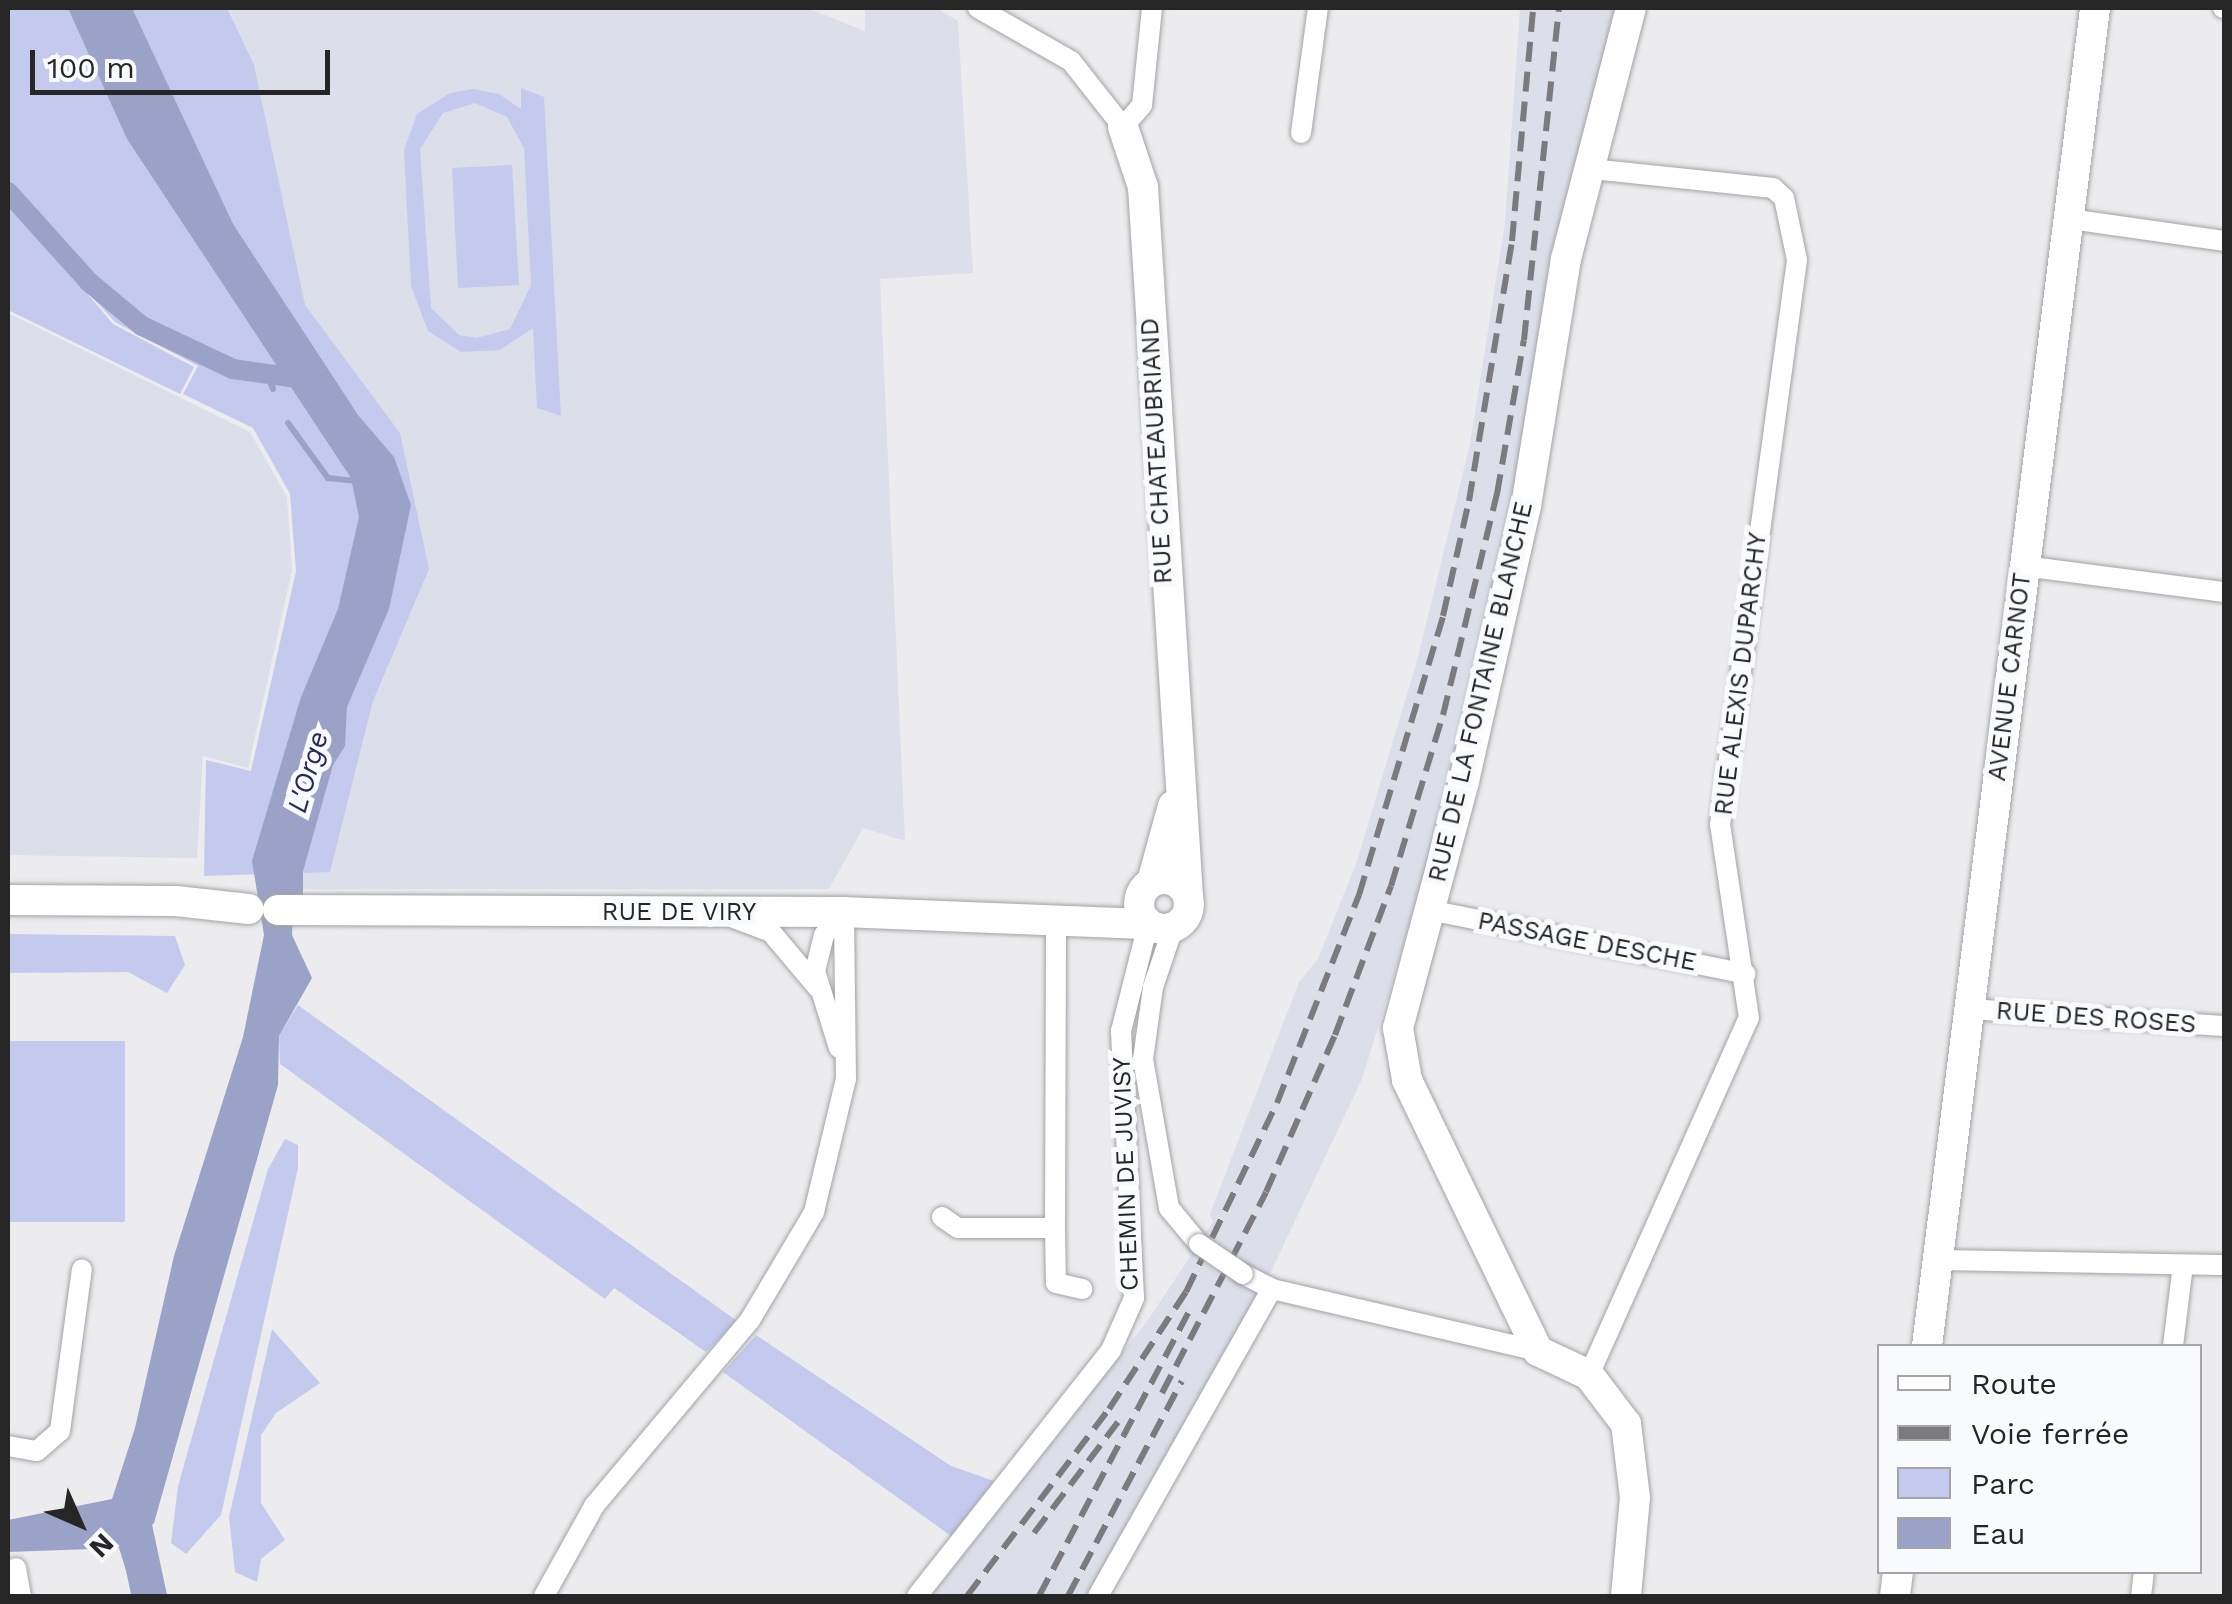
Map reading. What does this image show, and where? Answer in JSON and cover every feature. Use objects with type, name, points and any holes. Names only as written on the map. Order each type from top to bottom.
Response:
[{"type":"street","points":[[978,8],[1071,62],[1122,127],[1142,104],[1152,8]]},
{"type":"street","points":[[1301,133],[1318,8],[1310,8]]},
{"type":"street","name":"RUE DE LA FONTAINE BLANCHE","points":[[1538,1351],[1401,1064],[1402,1008],[1522,524],[1566,259],[1631,8]]},
{"type":"street","name":"AVENUE CARNOT","points":[[1927,1344],[2095,8]]},
{"type":"street","name":"RUE CHATEAUBRIAND","points":[[1122,127],[1144,187],[1176,778],[1188,898]]},
{"type":"street","name":"RUE ALEXIS DUPARCHY","points":[[1589,1375],[1749,1018],[1746,974],[1720,825],[1797,260],[1780,192],[1765,186],[1591,169]]},
{"type":"street","points":[[2070,219],[2224,241]]},
{"type":"street","points":[[2024,566],[2224,592]]},
{"type":"street","name":"RUE CHATEAUBRIAND","points":[[1147,887],[1176,778]]},
{"type":"street","points":[[1174,881],[1188,898],[1188,912],[1160,926],[1139,911],[1147,887],[1174,881]]},
{"type":"street","name":"RUE DE VIRY","points":[[1056,916],[1147,887]]},
{"type":"street","points":[[8,900],[192,902],[276,911]]},
{"type":"street","name":"PASSAGE DESCHE","points":[[1428,910],[1746,974]]},
{"type":"street","points":[[8,917],[177,918],[276,911]]},
{"type":"street","name":"RUE DE VIRY","points":[[276,911],[844,912],[1056,916],[1160,926]]},
{"type":"street","points":[[720,912],[771,932],[821,992]]},
{"type":"street","points":[[844,912],[818,953],[821,992],[846,1079]]},
{"type":"street","points":[[544,1596],[594,1506],[750,1320],[784,1270],[826,1176],[846,1079],[844,912]]},
{"type":"street","points":[[1056,916],[1056,1283],[1082,1289]]},
{"type":"street","points":[[1160,926],[1143,1059],[1169,1208],[1200,1244],[1272,1289],[1538,1351],[1589,1375],[1626,1424],[1634,1453],[1626,1596]]},
{"type":"street","name":"CHEMIN DE JUVISY","points":[[917,1596],[1111,1350],[1134,1298],[1121,1031],[1160,926]]},
{"type":"street","name":"RUE DES ROSES","points":[[1968,1009],[2224,1026]]},
{"type":"street","points":[[942,1218],[958,1228],[1055,1228]]},
{"type":"street","points":[[1938,1260],[2224,1266]]},
{"type":"street","points":[[2173,1344],[2184,1265]]},
{"type":"street","points":[[8,1446],[36,1451],[60,1432],[82,1269]]},
{"type":"street","points":[[1098,1596],[1272,1289]]},
{"type":"street","points":[[16,1568],[22,1596]]},
{"type":"shaded area","points":[[93,8],[807,8],[865,31],[865,8],[936,8],[958,21],[973,273],[880,279],[905,841],[863,828],[829,889],[278,889],[383,537]]},
{"type":"shaded area","points":[[1520,8],[1624,8],[1471,699],[1437,837],[1362,1079],[1267,1280],[1089,1596],[931,1596],[1148,1320],[1213,1222],[1210,1214],[1299,982],[1318,959],[1357,861],[1417,661],[1470,444],[1505,223]]},
{"type":"shaded area","points":[[8,313],[250,432],[287,497],[292,570],[248,768],[203,756],[197,858],[8,855]]},
{"type":"green space","points":[[8,8],[227,8],[254,65],[305,305],[400,433],[429,569],[373,701],[330,872],[204,876],[206,760],[251,771],[296,571],[290,494],[253,428],[183,394],[198,366],[115,322],[26,225],[8,195]]},
{"type":"green space","points":[[521,88],[544,97],[561,416],[537,408],[533,328],[500,350],[461,352],[428,331],[411,286],[404,150],[417,114],[450,93],[473,89],[499,94],[521,109]],"holes":[[[475,103],[507,117],[524,148],[531,285],[510,329],[476,338],[459,335],[431,308],[420,149],[443,113]]]},
{"type":"green space","points":[[512,165],[519,285],[458,288],[452,168]]},
{"type":"green space","points":[[8,200],[113,324],[194,367],[180,394],[8,310]]},
{"type":"green space","points":[[8,934],[175,936],[185,965],[167,993],[128,972],[8,973]]},
{"type":"green space","points":[[298,1005],[737,1321],[706,1352],[614,1288],[605,1299],[280,1064],[279,1036]]},
{"type":"green space","points":[[8,1041],[125,1041],[125,1222],[8,1222]]},
{"type":"green space","points":[[285,1139],[298,1145],[298,1168],[221,1515],[186,1554],[171,1543],[178,1486],[268,1169]]},
{"type":"green space","points":[[272,1329],[320,1383],[276,1413],[261,1435],[261,1503],[285,1540],[261,1559],[257,1582],[235,1572],[229,1517]]},
{"type":"green space","points":[[756,1335],[951,1466],[994,1481],[951,1536],[723,1372]]},
{"type":"water","name":"L'Orge","points":[[68,8],[132,8],[233,224],[358,415],[394,457],[411,505],[389,609],[347,707],[345,746],[333,765],[303,871],[303,912],[293,912],[292,935],[312,978],[279,1036],[278,1085],[154,1523],[131,1546],[140,1576],[167,1596],[134,1596],[119,1548],[8,1552],[8,1520],[112,1499],[135,1428],[174,1256],[243,1037],[264,935],[252,861],[301,697],[338,609],[359,517],[351,478],[127,139]]},
{"type":"waterway","points":[[8,192],[89,282],[142,326],[233,369],[296,378]]},
{"type":"waterway","points":[[268,377],[273,389]]},
{"type":"waterway","points":[[288,423],[328,478],[358,481]]},
{"type":"waterway","name":"L'Orge","points":[[138,1500],[133,1521],[149,1596]]},
{"type":"railway","points":[[967,1596],[1109,1409],[1186,1292],[1277,1103],[1359,895],[1443,616],[1469,501],[1512,241],[1533,8]]},
{"type":"railway","points":[[1162,1393],[1266,1192],[1335,1035],[1391,886],[1443,715],[1497,494],[1524,340],[1559,8]]},
{"type":"railway","points":[[1039,1596],[1188,1313]]},
{"type":"railway","points":[[1068,1596],[1182,1381]]},
{"type":"railway","points":[[1034,1533],[1118,1422]]}]
